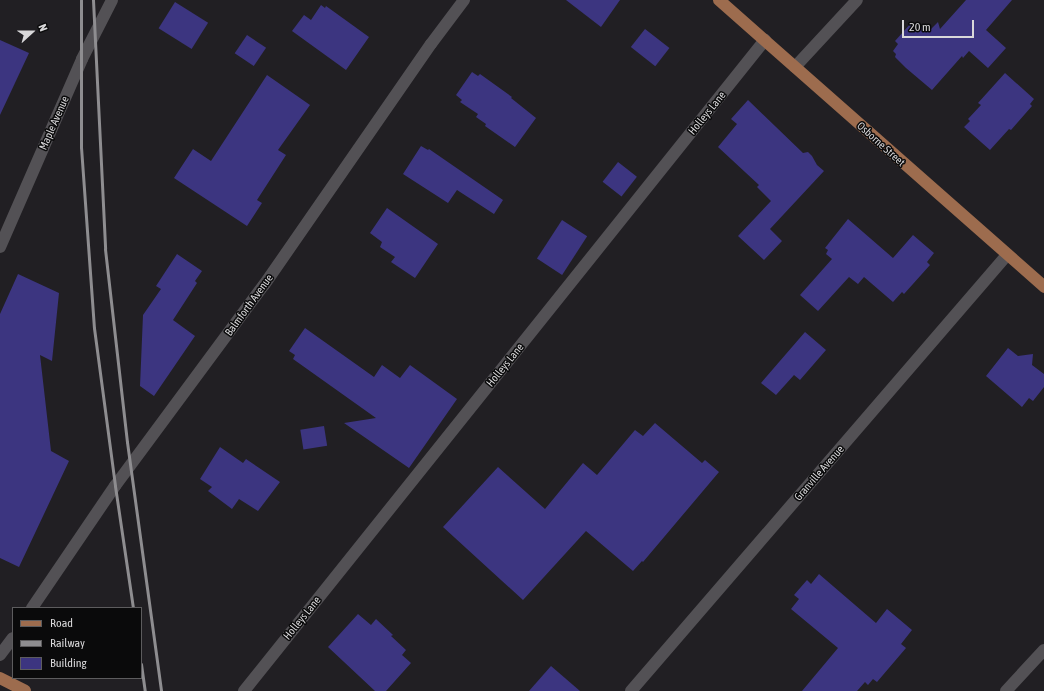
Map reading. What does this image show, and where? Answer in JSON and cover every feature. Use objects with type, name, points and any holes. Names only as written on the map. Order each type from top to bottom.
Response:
[{"type":"main road","name":"Osborne Street","points":[[719,0],[1044,287]]},
{"type":"main road","points":[[0,678],[25,691]]},
{"type":"street","name":"Maple Avenue","points":[[1,244],[82,59],[112,0]]},
{"type":"street","name":"Balmforth Avenue","points":[[33,607],[115,486],[264,285],[431,44],[464,0]]},
{"type":"street","points":[[795,67],[857,0]]},
{"type":"street","name":"Holleys Lane","points":[[244,691],[765,40]]},
{"type":"street","name":"Granville Avenue","points":[[631,691],[1007,255]]},
{"type":"street","points":[[0,655],[12,639]]},
{"type":"street","points":[[1006,691],[1044,650]]},
{"type":"building","points":[[566,0],[620,0],[601,27]]},
{"type":"building","points":[[966,0],[1012,0],[986,30],[1006,48],[988,68],[969,51],[963,58],[962,56],[932,90],[895,57],[896,54],[893,51],[898,44],[895,41],[912,22],[916,26],[918,24],[928,32],[938,22],[940,29]]},
{"type":"building","points":[[175,2],[208,23],[192,49],[159,28]]},
{"type":"building","points":[[321,5],[325,8],[326,6],[369,37],[346,70],[292,31],[304,15],[311,20]]},
{"type":"building","points":[[645,29],[669,48],[655,66],[631,47]]},
{"type":"building","points":[[247,35],[266,48],[254,66],[235,53]]},
{"type":"building","points":[[0,40],[29,53],[0,115]]},
{"type":"building","points":[[472,72],[478,76],[480,74],[512,97],[511,98],[536,118],[515,147],[485,126],[486,124],[476,117],[478,114],[460,102],[462,100],[456,95]]},
{"type":"building","points":[[1005,73],[1034,99],[1030,104],[1032,106],[1011,130],[1009,129],[990,150],[964,127],[970,121],[968,119],[981,105],[978,103]]},
{"type":"building","points":[[267,75],[310,105],[278,150],[286,155],[257,200],[262,203],[247,226],[174,178],[193,149],[211,161]]},
{"type":"building","points":[[748,100],[803,153],[808,152],[817,165],[824,171],[770,229],[782,241],[764,260],[738,236],[771,201],[757,187],[759,185],[718,147],[737,124],[731,119]]},
{"type":"building","points":[[421,146],[428,150],[429,149],[503,200],[494,214],[457,190],[448,203],[403,174]]},
{"type":"building","points":[[618,162],[637,177],[622,196],[603,182]]},
{"type":"building","points":[[387,208],[438,244],[415,278],[391,262],[395,257],[380,247],[382,242],[370,233]]},
{"type":"building","points":[[848,219],[893,258],[913,235],[934,253],[927,262],[930,265],[904,294],[902,292],[893,302],[864,277],[858,284],[849,277],[818,311],[800,295],[832,259],[826,254],[828,250],[825,248]]},
{"type":"building","points":[[562,220],[587,236],[562,275],[537,259]]},
{"type":"building","points":[[177,254],[202,271],[195,281],[197,283],[173,320],[195,336],[154,396],[140,386],[143,315],[161,289],[156,286]]},
{"type":"building","points":[[18,274],[59,293],[52,361],[40,355],[51,451],[69,461],[19,567],[0,558],[0,314]]},
{"type":"building","points":[[305,328],[374,377],[382,365],[400,378],[410,365],[457,399],[409,468],[344,423],[376,418],[293,359],[295,355],[289,351]]},
{"type":"building","points":[[805,332],[826,350],[800,380],[794,375],[776,395],[761,383]]},
{"type":"building","points":[[1008,348],[1018,356],[1033,354],[1032,365],[1044,374],[1044,387],[1033,401],[1029,398],[1022,407],[986,376]]},
{"type":"building","points":[[655,423],[702,463],[705,460],[719,472],[643,562],[642,561],[633,571],[586,531],[523,600],[443,527],[498,467],[545,509],[583,463],[597,475],[635,430],[643,436]]},
{"type":"building","points":[[324,426],[327,446],[303,450],[300,430]]},
{"type":"building","points":[[220,447],[243,463],[246,459],[280,482],[258,511],[239,499],[232,509],[208,491],[212,487],[200,479]]},
{"type":"building","points":[[819,574],[876,623],[887,609],[912,630],[901,644],[906,648],[877,682],[873,679],[868,685],[865,682],[857,691],[802,691],[838,648],[791,609],[799,599],[794,595],[807,580],[811,584]]},
{"type":"building","points":[[358,614],[371,625],[376,619],[406,650],[402,655],[411,663],[386,691],[375,691],[328,647]]},
{"type":"building","points":[[551,666],[580,691],[529,691]]},
{"type":"railway","points":[[81,0],[81,147],[94,328],[133,607]]},
{"type":"railway","points":[[93,0],[105,249],[127,442],[161,691]]},
{"type":"railway","points":[[142,671],[145,691]]}]
